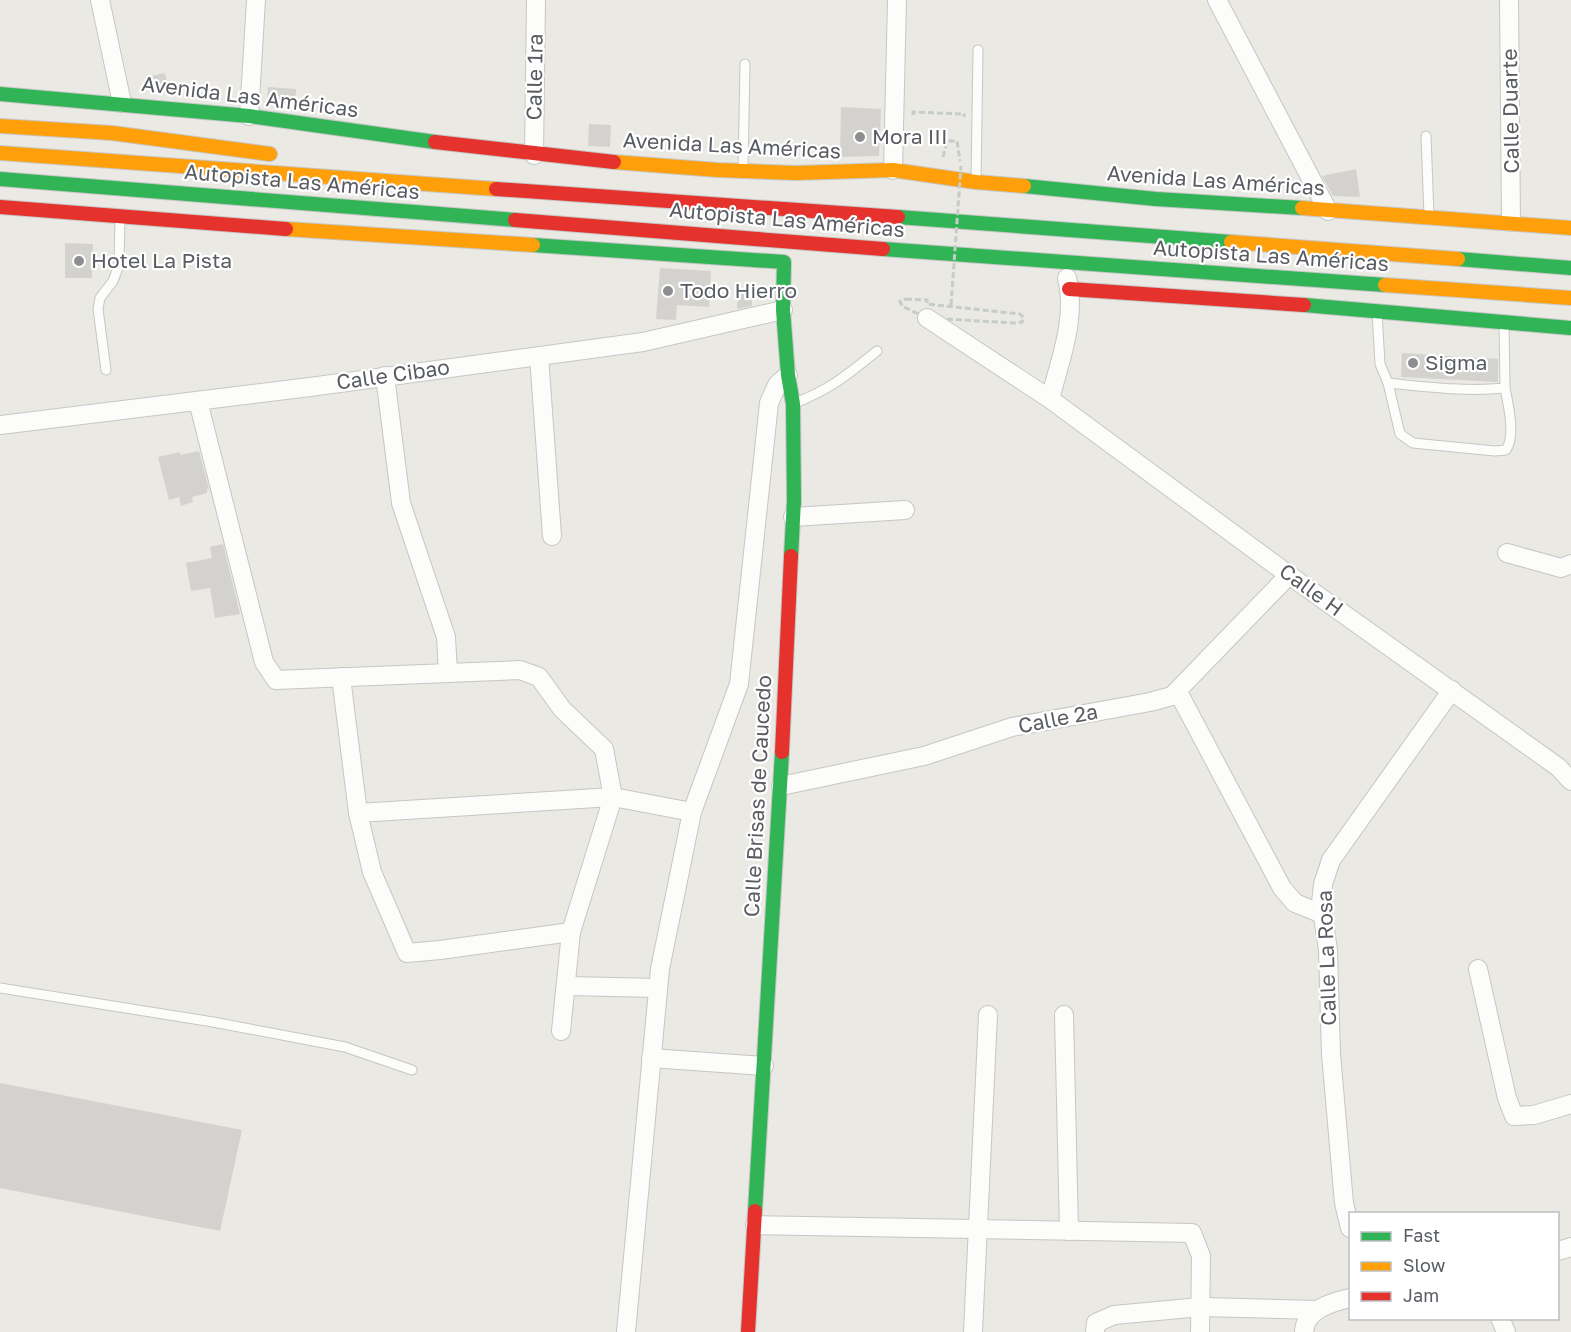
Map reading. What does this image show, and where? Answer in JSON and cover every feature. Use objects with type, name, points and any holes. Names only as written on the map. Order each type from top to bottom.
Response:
[{"type":"main road","name":"Avenida Las Américas","points":[[0,94],[249,116],[534,155],[743,171],[816,173],[892,170],[976,182],[1145,198],[1429,216],[1571,228]]},
{"type":"main road","points":[[0,126],[112,133],[283,155]]},
{"type":"main road","name":"Autopista Las Américas","points":[[0,153],[1571,268]]},
{"type":"main road","points":[[341,164],[506,189]]},
{"type":"main road","name":"Autopista Las Américas","points":[[0,179],[957,255],[1571,298]]},
{"type":"main road","points":[[0,207],[120,216]]},
{"type":"main road","name":"Calle Brisas de Caucedo","points":[[120,216],[789,262],[783,310],[788,375],[793,404],[793,517],[781,786],[748,1332]]},
{"type":"main road","points":[[845,260],[957,255]]},
{"type":"main road","points":[[1070,289],[1376,310],[1571,328]]},
{"type":"street","points":[[100,0],[122,104]]},
{"type":"street","points":[[249,116],[256,0]]},
{"type":"street","name":"Calle 1ra","points":[[534,155],[536,0]]},
{"type":"street","points":[[892,170],[897,0]]},
{"type":"street","points":[[1217,0],[1328,211]]},
{"type":"street","name":"Calle Duarte","points":[[1509,0],[1511,222]]},
{"type":"street","points":[[1050,399],[1070,322],[1070,289],[1063,262]]},
{"type":"street","name":"Calle Cibao","points":[[0,425],[643,342],[783,310]]},
{"type":"street","name":"Calle H","points":[[927,318],[1050,399],[1289,575],[1558,767],[1571,781]]},
{"type":"street","points":[[539,356],[552,536]]},
{"type":"street","points":[[626,1332],[660,969],[692,812],[739,684],[769,403],[777,385],[788,375]]},
{"type":"street","points":[[385,376],[401,503],[446,637],[448,673]]},
{"type":"street","points":[[198,401],[264,662],[276,680],[520,670],[539,676],[562,709],[604,749],[613,797],[571,932],[561,1031]]},
{"type":"street","points":[[793,517],[905,510]]},
{"type":"street","points":[[1507,553],[1561,567],[1571,564]]},
{"type":"street","name":"Calle 2a","points":[[781,786],[924,756],[1012,728],[1172,696],[1289,575]]},
{"type":"street","points":[[341,677],[358,813],[372,872],[407,952],[571,932]]},
{"type":"street","name":"Calle La Rosa","points":[[1349,1223],[1343,1191],[1331,1054],[1328,950],[1322,914],[1323,884],[1331,860],[1452,690]]},
{"type":"street","points":[[1178,692],[1282,888],[1295,903],[1322,914]]},
{"type":"street","points":[[358,813],[468,803],[613,797],[692,812]]},
{"type":"street","points":[[1478,969],[1507,1098],[1514,1116],[1534,1115],[1571,1104]]},
{"type":"street","points":[[566,986],[658,988]]},
{"type":"street","points":[[973,1332],[988,1015]]},
{"type":"street","points":[[1064,1015],[1070,1231]]},
{"type":"street","points":[[651,1058],[764,1066]]},
{"type":"street","points":[[755,1225],[1192,1233],[1201,1256],[1200,1332]]},
{"type":"street","points":[[1304,1332],[1317,1310],[1329,1303],[1349,1298]]},
{"type":"street","points":[[1095,1332],[1096,1323],[1114,1315],[1201,1307],[1317,1310]]},
{"type":"lane","points":[[976,182],[978,50]]},
{"type":"lane","points":[[743,171],[745,63]]},
{"type":"lane","points":[[1426,136],[1429,216]]},
{"type":"lane","points":[[106,370],[98,309],[100,298],[113,281],[119,265],[120,216]]},
{"type":"lane","points":[[1376,310],[1380,364],[1388,383],[1400,434],[1413,443],[1495,451],[1506,450],[1511,443],[1506,388],[1504,322]]},
{"type":"lane","points":[[793,404],[834,385],[877,351]]},
{"type":"lane","points":[[1388,383],[1485,390],[1506,388]]},
{"type":"lane","points":[[0,988],[213,1022],[345,1047],[412,1070]]},
{"type":"path","points":[[912,120],[913,112],[964,114],[964,125]]},
{"type":"path","points":[[943,157],[947,141],[957,141],[961,166]]},
{"type":"path","points":[[964,147],[951,305],[1020,314],[1024,318],[1022,322],[1016,323],[993,322]]},
{"type":"path","points":[[906,299],[900,302],[902,306],[927,318]]},
{"type":"building","points":[[165,73],[169,92],[154,93],[151,76]]},
{"type":"building","points":[[268,87],[296,89],[295,106],[267,104]]},
{"type":"building","name":"Mora III","points":[[841,107],[881,109],[879,156],[840,157]]},
{"type":"building","points":[[589,124],[611,125],[610,147],[588,146]]},
{"type":"building","points":[[1356,169],[1360,197],[1333,196],[1322,176]]},
{"type":"building","name":"Hotel La Pista","points":[[65,243],[93,244],[92,278],[65,278]]},
{"type":"building","points":[[660,268],[711,271],[709,307],[677,305],[676,320],[656,319]]},
{"type":"building","points":[[738,292],[752,292],[752,306],[737,309]]},
{"type":"building","points":[[1402,353],[1498,359],[1498,382],[1401,377]]},
{"type":"building","points":[[199,451],[209,489],[207,493],[192,497],[193,502],[181,506],[179,497],[169,500],[158,457]]},
{"type":"building","points":[[223,544],[240,614],[215,618],[210,588],[191,591],[186,563],[212,558],[210,547]]},
{"type":"building","points":[[0,1083],[242,1130],[220,1231],[0,1188]]},
{"type":"traffic: fast","points":[[0,94],[249,116],[435,142]]},
{"type":"traffic: fast","points":[[0,179],[515,220]]},
{"type":"traffic: fast","points":[[1024,186],[1156,199],[1302,208]]},
{"type":"traffic: fast","points":[[898,217],[1231,242]]},
{"type":"traffic: fast","points":[[533,245],[784,262],[783,310],[788,375],[793,404],[794,501],[791,556]]},
{"type":"traffic: fast","points":[[883,249],[1385,285]]},
{"type":"traffic: fast","points":[[1458,259],[1571,268]]},
{"type":"traffic: fast","points":[[1304,305],[1571,328]]},
{"type":"traffic: fast","points":[[755,1211],[782,752]]},
{"type":"traffic: slow","points":[[0,126],[112,133],[270,154]]},
{"type":"traffic: slow","points":[[0,153],[496,189]]},
{"type":"traffic: slow","points":[[614,162],[796,173],[893,170],[976,182],[1024,186]]},
{"type":"traffic: slow","points":[[1302,208],[1571,228]]},
{"type":"traffic: slow","points":[[286,229],[533,245]]},
{"type":"traffic: slow","points":[[1231,242],[1458,259]]},
{"type":"traffic: slow","points":[[1385,285],[1571,298]]},
{"type":"traffic: jam","points":[[435,142],[614,162]]},
{"type":"traffic: jam","points":[[496,189],[898,217]]},
{"type":"traffic: jam","points":[[0,207],[286,229]]},
{"type":"traffic: jam","points":[[515,220],[883,249]]},
{"type":"traffic: jam","points":[[1069,289],[1304,305]]},
{"type":"traffic: jam","points":[[782,752],[791,556]]},
{"type":"traffic: jam","points":[[748,1332],[755,1211]]},
{"type":"place","name":"Mora III","points":[[860,137]]},
{"type":"place","name":"Hotel La Pista","points":[[79,261]]},
{"type":"place","name":"Todo Hierro","points":[[668,291]]},
{"type":"place","name":"Sigma","points":[[1413,363]]}]
